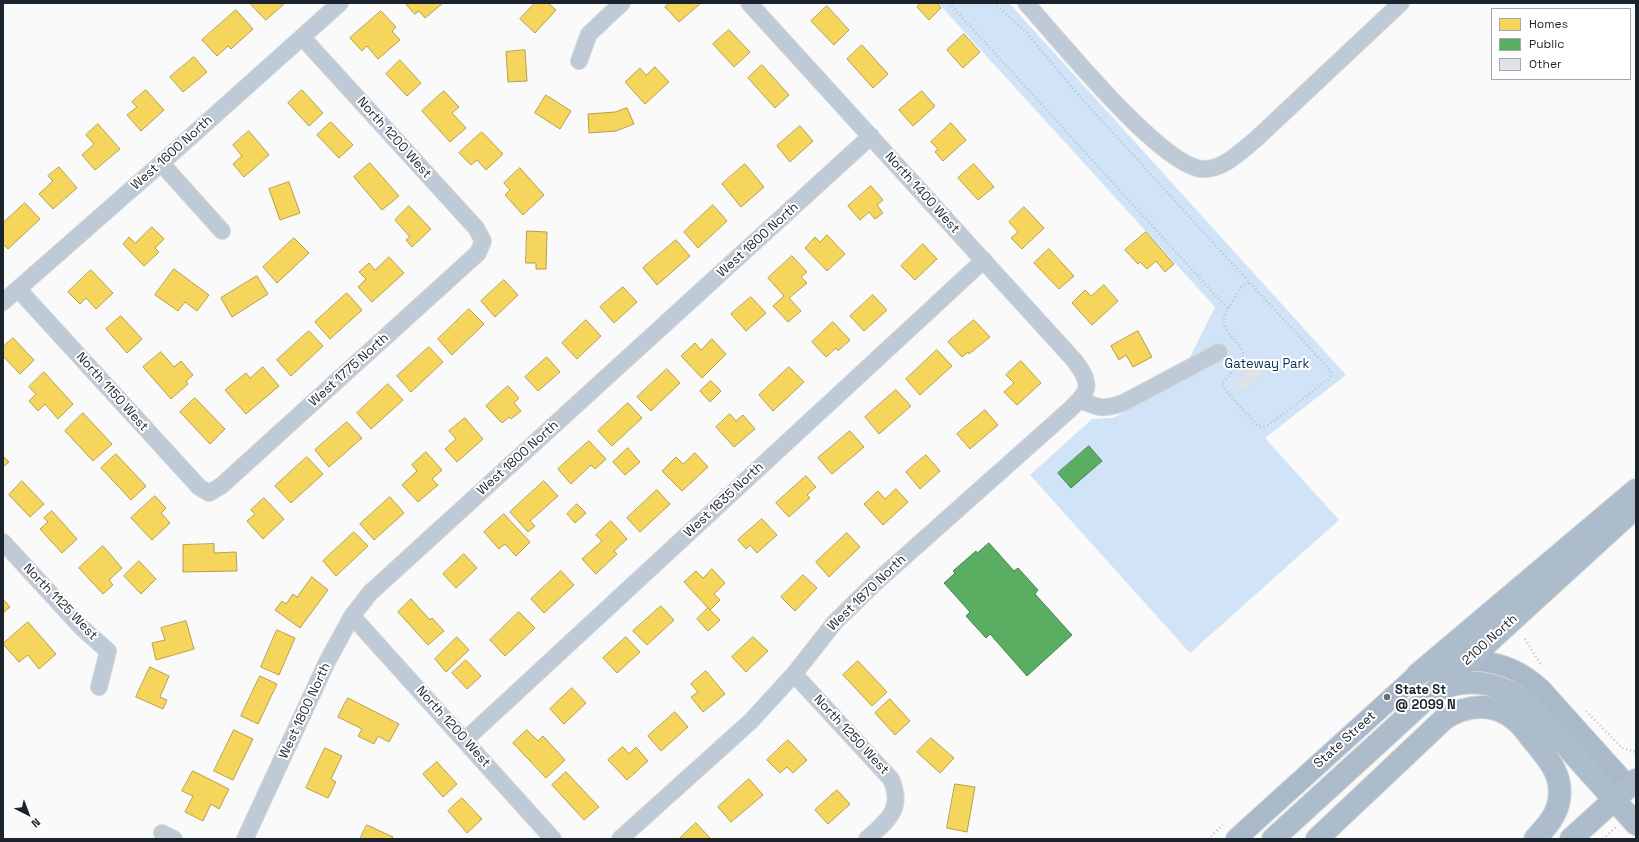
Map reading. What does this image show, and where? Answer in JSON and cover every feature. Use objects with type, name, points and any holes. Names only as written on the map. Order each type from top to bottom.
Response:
[{"type":"highway","points":[[1417,675],[1636,490]]},
{"type":"highway","name":"2100 North","points":[[1273,839],[1636,507]]},
{"type":"highway","points":[[1431,694],[1454,684],[1473,682],[1491,685],[1513,693],[1629,791]]},
{"type":"highway","points":[[1317,839],[1444,719],[1463,709],[1483,707],[1501,711],[1517,721],[1552,763],[1557,772],[1559,782],[1559,802],[1552,820],[1535,839]]},
{"type":"highway","points":[[1303,839],[1328,807],[1383,752],[1415,709]]},
{"type":"highway","points":[[1626,825],[1629,791]]},
{"type":"highway","points":[[1571,839],[1629,791]]},
{"type":"main road","name":"State Street","points":[[1236,839],[1417,675],[1438,666],[1467,661],[1500,664],[1511,668],[1532,681],[1541,689],[1629,791]]},
{"type":"street","name":"West 1600 North","points":[[3,302],[340,3]]},
{"type":"street","points":[[579,61],[589,34],[622,3]]},
{"type":"street","name":"North 1400 West","points":[[749,3],[1074,360],[1085,374],[1083,393]]},
{"type":"street","points":[[1026,3],[1130,119],[1153,140],[1177,158],[1190,165],[1204,169],[1232,160],[1401,3]]},
{"type":"street","name":"North 1200 West","points":[[302,37],[476,228],[483,240]]},
{"type":"street","name":"West 1800 North","points":[[245,839],[327,662],[352,616],[370,593],[871,136]]},
{"type":"street","points":[[161,163],[222,231]]},
{"type":"street","name":"West 1775 North","points":[[209,493],[221,486],[478,253],[483,240]]},
{"type":"street","name":"West 1835 North","points":[[465,740],[984,260]]},
{"type":"street","name":"North 1150 West","points":[[18,289],[199,487],[209,493]]},
{"type":"street","points":[[1083,393],[1099,407],[1108,408],[1123,403],[1219,352]]},
{"type":"street","name":"West 1870 North","points":[[620,839],[751,721],[794,674],[835,622],[875,582],[1083,393]]},
{"type":"street","name":"North 1125 West","points":[[3,542],[82,628],[108,651],[98,687]]},
{"type":"street","name":"North 1200 West","points":[[352,616],[553,839]]},
{"type":"street","name":"North 1250 West","points":[[794,674],[891,779],[896,790],[896,802],[891,814],[867,839]]},
{"type":"path","points":[[950,3],[1228,309]]},
{"type":"path","points":[[994,3],[1026,32],[1080,97],[1250,282],[1329,368],[1331,373],[1330,378],[1267,426],[1262,427],[1257,426],[1225,390],[1222,384],[1242,360],[1243,354],[1242,349],[1224,326],[1223,320],[1241,287],[1250,282]]},
{"type":"path","points":[[1525,639],[1539,664],[1544,668]]},
{"type":"path","points":[[1584,709],[1622,748],[1636,752]]},
{"type":"path","points":[[1603,839],[1626,825]]},
{"type":"green space","name":"Gateway Park","points":[[938,3],[1009,3],[1346,375],[1265,438],[1339,520],[1190,653],[1030,475],[1092,419],[1113,418],[1203,370],[1190,357],[1215,307]]},
{"type":"building: Homes","points":[[250,3],[285,3],[266,20]]},
{"type":"building: Homes","points":[[405,3],[443,3],[425,18],[419,11],[415,14]]},
{"type":"building: Homes","points":[[535,3],[548,3],[556,10],[535,33],[520,19]]},
{"type":"building: Homes","points":[[670,3],[701,3],[679,22],[665,7]]},
{"type":"building: Homes","points":[[921,3],[937,3],[941,8],[929,20],[917,7]]},
{"type":"building: Homes","points":[[827,6],[849,30],[834,45],[811,21]]},
{"type":"building: Homes","points":[[236,10],[253,29],[231,49],[228,46],[217,56],[202,40]]},
{"type":"building: Homes","points":[[381,11],[396,27],[392,31],[400,40],[378,59],[367,46],[362,51],[350,38]]},
{"type":"building: Homes","points":[[729,30],[750,52],[734,67],[713,44]]},
{"type":"building: Homes","points":[[964,34],[980,52],[963,68],[947,50]]},
{"type":"building: Homes","points":[[862,45],[888,74],[873,88],[847,59]]},
{"type":"building: Homes","points":[[525,50],[527,81],[508,82],[506,52]]},
{"type":"building: Homes","points":[[194,57],[207,72],[183,92],[170,77]]},
{"type":"building: Homes","points":[[400,60],[421,83],[407,96],[386,74]]},
{"type":"building: Homes","points":[[762,65],[789,95],[775,108],[748,78]]},
{"type":"building: Homes","points":[[655,67],[669,82],[645,104],[625,82],[640,68],[646,75]]},
{"type":"building: Homes","points":[[146,90],[164,110],[141,131],[127,115],[137,107],[132,102]]},
{"type":"building: Homes","points":[[302,90],[323,113],[309,126],[288,103]]},
{"type":"building: Homes","points":[[444,91],[459,107],[452,113],[466,128],[450,142],[422,111]]},
{"type":"building: Homes","points":[[922,91],[935,106],[913,126],[899,110]]},
{"type":"building: Homes","points":[[546,95],[571,111],[560,129],[535,113]]},
{"type":"building: Homes","points":[[627,108],[634,124],[616,131],[589,133],[588,114],[615,112]]},
{"type":"building: Homes","points":[[331,122],[353,145],[339,158],[317,135]]},
{"type":"building: Homes","points":[[951,123],[966,140],[943,161],[935,152],[938,149],[931,142]]},
{"type":"building: Homes","points":[[98,124],[120,149],[95,170],[82,155],[94,144],[86,135]]},
{"type":"building: Homes","points":[[800,126],[813,141],[790,162],[777,146]]},
{"type":"building: Homes","points":[[249,131],[269,155],[244,177],[233,164],[242,156],[233,145]]},
{"type":"building: Homes","points":[[482,132],[503,154],[486,170],[477,160],[471,165],[459,153]]},
{"type":"building: Homes","points":[[370,163],[399,196],[382,210],[354,177]]},
{"type":"building: Homes","points":[[745,164],[764,187],[741,207],[722,184]]},
{"type":"building: Homes","points":[[974,164],[994,187],[978,200],[958,178]]},
{"type":"building: Homes","points":[[59,167],[77,188],[53,209],[39,194],[53,181],[48,176]]},
{"type":"building: Homes","points":[[520,168],[544,195],[523,215],[505,195],[510,190],[504,183]]},
{"type":"building: Homes","points":[[289,182],[300,213],[280,220],[269,189]]},
{"type":"building: Homes","points":[[871,186],[883,200],[877,205],[883,213],[875,219],[869,212],[860,220],[848,206]]},
{"type":"building: Homes","points":[[25,203],[40,219],[8,249],[3,244],[3,223]]},
{"type":"building: Homes","points":[[713,205],[727,221],[698,248],[684,232]]},
{"type":"building: Homes","points":[[409,206],[431,229],[412,247],[406,240],[410,237],[395,220]]},
{"type":"building: Homes","points":[[1024,207],[1044,228],[1022,249],[1011,238],[1018,232],[1009,222]]},
{"type":"building: Homes","points":[[152,227],[164,239],[155,248],[159,252],[144,266],[123,244],[129,237],[135,243]]},
{"type":"building: Homes","points":[[527,231],[547,232],[546,269],[536,269],[536,263],[526,263]]},
{"type":"building: Homes","points":[[1146,232],[1174,264],[1165,272],[1156,261],[1147,269],[1140,262],[1138,264],[1125,250]]},
{"type":"building: Homes","points":[[827,235],[845,254],[827,271],[805,248],[815,237],[820,242]]},
{"type":"building: Homes","points":[[294,238],[309,253],[277,283],[263,267]]},
{"type":"building: Homes","points":[[676,240],[690,256],[657,285],[643,268]]},
{"type":"building: Homes","points":[[923,244],[937,259],[915,280],[901,266]]},
{"type":"building: Homes","points":[[1049,249],[1074,276],[1059,289],[1034,263]]},
{"type":"building: Homes","points":[[792,256],[807,272],[801,277],[807,283],[789,298],[801,311],[788,322],[773,306],[784,296],[768,278]]},
{"type":"building: Homes","points":[[389,257],[404,273],[372,302],[358,287],[366,279],[359,272],[369,263],[375,270]]},
{"type":"building: Homes","points":[[174,269],[209,295],[197,311],[185,302],[178,311],[155,295]]},
{"type":"building: Homes","points":[[91,270],[113,293],[96,309],[86,298],[80,304],[68,292]]},
{"type":"building: Homes","points":[[257,276],[268,294],[232,317],[221,298]]},
{"type":"building: Homes","points":[[504,280],[518,295],[495,317],[481,301]]},
{"type":"building: Homes","points":[[1104,285],[1118,301],[1092,325],[1072,303],[1085,290],[1091,296]]},
{"type":"building: Homes","points":[[623,287],[637,302],[614,323],[600,307]]},
{"type":"building: Homes","points":[[347,293],[362,310],[330,339],[315,322]]},
{"type":"building: Homes","points":[[873,295],[887,310],[864,331],[850,316]]},
{"type":"building: Homes","points":[[751,297],[766,313],[746,331],[731,314]]},
{"type":"building: Homes","points":[[469,309],[484,324],[452,355],[438,339]]},
{"type":"building: Homes","points":[[121,316],[142,339],[127,353],[106,329]]},
{"type":"building: Homes","points":[[586,320],[601,336],[577,359],[562,343]]},
{"type":"building: Homes","points":[[974,320],[990,337],[969,354],[968,352],[962,357],[948,342]]},
{"type":"building: Homes","points":[[833,322],[850,340],[838,351],[836,348],[826,357],[812,342]]},
{"type":"building: Homes","points":[[309,331],[323,346],[291,376],[277,360]]},
{"type":"building: Homes","points":[[1138,331],[1152,357],[1133,367],[1126,355],[1119,360],[1111,346]]},
{"type":"building: Homes","points":[[13,338],[34,360],[20,374],[3,356],[3,347]]},
{"type":"building: Homes","points":[[712,339],[726,354],[702,378],[681,356],[695,343],[701,350]]},
{"type":"building: Homes","points":[[429,347],[443,362],[411,392],[397,376]]},
{"type":"building: Homes","points":[[937,350],[952,366],[920,395],[906,379]]},
{"type":"building: Homes","points":[[161,352],[174,367],[181,361],[193,375],[186,381],[188,384],[171,399],[143,367]]},
{"type":"building: Homes","points":[[547,357],[560,372],[538,391],[525,377]]},
{"type":"building: Homes","points":[[1021,361],[1041,383],[1017,405],[1004,392],[1014,383],[1006,375]]},
{"type":"building: Homes","points":[[263,367],[279,386],[246,414],[225,390],[246,373],[250,378]]},
{"type":"building: Homes","points":[[789,367],[804,382],[773,411],[759,395]]},
{"type":"building: Homes","points":[[667,369],[680,383],[651,411],[637,397]]},
{"type":"building: Homes","points":[[44,372],[73,404],[58,419],[45,404],[38,411],[29,401],[36,394],[29,387]]},
{"type":"building: Homes","points":[[711,381],[721,391],[710,402],[700,391]]},
{"type":"building: Homes","points":[[388,384],[403,400],[371,429],[357,413]]},
{"type":"building: Homes","points":[[508,386],[519,398],[514,403],[521,411],[511,419],[509,417],[502,423],[486,406]]},
{"type":"building: Homes","points":[[896,390],[911,406],[879,434],[865,417]]},
{"type":"building: Homes","points":[[195,398],[225,429],[210,444],[180,412]]},
{"type":"building: Homes","points":[[628,403],[642,418],[612,446],[598,431]]},
{"type":"building: Homes","points":[[985,410],[998,425],[970,449],[957,434]]},
{"type":"building: Homes","points":[[83,413],[112,444],[93,461],[65,431]]},
{"type":"building: Homes","points":[[730,414],[736,421],[743,415],[755,429],[734,447],[716,427]]},
{"type":"building: Homes","points":[[465,418],[483,439],[457,462],[445,449],[456,439],[449,431]]},
{"type":"building: Homes","points":[[347,422],[362,438],[329,467],[315,450]]},
{"type":"building: Homes","points":[[850,431],[864,447],[832,474],[818,458]]},
{"type":"building: Homes","points":[[589,441],[606,459],[595,469],[591,465],[571,484],[558,469]]},
{"type":"building: Homes","points":[[628,448],[640,462],[625,475],[613,462]]},
{"type":"building: Homes","points":[[426,452],[442,470],[432,479],[438,485],[418,502],[402,485],[417,471],[412,465]]},
{"type":"building: Homes","points":[[695,453],[708,467],[682,491],[662,471],[676,457],[683,464]]},
{"type":"building: Homes","points":[[116,454],[146,486],[131,500],[101,468]]},
{"type":"building: Homes","points":[[926,455],[940,471],[920,489],[906,472]]},
{"type":"building: Homes","points":[[3,456],[9,462],[3,467]]},
{"type":"building: Homes","points":[[307,457],[323,474],[291,503],[275,486]]},
{"type":"building: Homes","points":[[806,476],[816,487],[807,495],[810,498],[789,517],[776,503]]},
{"type":"building: Homes","points":[[22,481],[44,504],[30,517],[9,495]]},
{"type":"building: Homes","points":[[544,481],[558,496],[530,521],[535,526],[528,532],[510,512]]},
{"type":"building: Homes","points":[[896,489],[908,502],[883,525],[864,504],[878,491],[885,499]]},
{"type":"building: Homes","points":[[657,490],[670,504],[640,532],[627,518]]},
{"type":"building: Homes","points":[[155,496],[166,508],[161,513],[170,523],[152,540],[131,518]]},
{"type":"building: Homes","points":[[390,497],[404,513],[374,540],[360,524]]},
{"type":"building: Homes","points":[[264,498],[284,519],[263,539],[247,521],[255,514],[251,510]]},
{"type":"building: Homes","points":[[577,504],[586,513],[575,523],[567,514]]},
{"type":"building: Homes","points":[[52,511],[77,539],[62,553],[40,529],[48,522],[44,518]]},
{"type":"building: Homes","points":[[504,514],[530,542],[516,556],[505,544],[499,549],[484,532]]},
{"type":"building: Homes","points":[[762,519],[777,535],[757,553],[750,545],[746,549],[738,540]]},
{"type":"building: Homes","points":[[611,521],[627,539],[614,551],[617,554],[596,574],[582,559],[602,541],[596,535]]},
{"type":"building: Homes","points":[[354,532],[368,546],[336,576],[323,561]]},
{"type":"building: Homes","points":[[847,533],[860,547],[829,577],[816,562]]},
{"type":"building: Homes","points":[[214,544],[214,553],[236,552],[237,571],[183,572],[183,545]]},
{"type":"building: Homes","points":[[103,546],[122,568],[109,580],[113,585],[103,594],[79,568]]},
{"type":"building: Homes","points":[[464,554],[477,568],[456,588],[443,574]]},
{"type":"building: Homes","points":[[139,561],[156,579],[141,594],[124,576]]},
{"type":"building: Homes","points":[[712,569],[725,583],[714,594],[720,600],[710,610],[684,582],[696,571],[703,578]]},
{"type":"building: Homes","points":[[561,571],[574,585],[544,613],[531,599]]},
{"type":"building: Homes","points":[[803,575],[817,588],[795,611],[781,597]]},
{"type":"building: Homes","points":[[312,577],[328,590],[300,628],[275,610],[282,601],[286,604],[293,594],[297,597]]},
{"type":"building: Homes","points":[[3,599],[10,607],[3,613]]},
{"type":"building: Homes","points":[[411,599],[430,620],[432,618],[444,631],[428,645],[398,612]]},
{"type":"building: Homes","points":[[661,606],[674,620],[647,645],[633,631]]},
{"type":"building: Homes","points":[[708,608],[720,620],[708,631],[697,619]]},
{"type":"building: Homes","points":[[519,612],[535,628],[505,656],[490,640]]},
{"type":"building: Homes","points":[[186,621],[194,649],[156,660],[152,643],[165,640],[161,628]]},
{"type":"building: Homes","points":[[28,622],[56,654],[39,669],[28,655],[19,662],[3,644]]},
{"type":"building: Homes","points":[[277,630],[295,638],[279,675],[261,667]]},
{"type":"building: Homes","points":[[457,637],[469,650],[446,672],[435,659]]},
{"type":"building: Homes","points":[[626,637],[640,652],[617,673],[603,658]]},
{"type":"building: Homes","points":[[753,637],[768,651],[746,672],[732,657]]},
{"type":"building: Homes","points":[[466,660],[481,676],[467,689],[452,673]]},
{"type":"building: Homes","points":[[858,661],[887,692],[872,706],[843,675]]},
{"type":"building: Homes","points":[[150,667],[169,676],[160,697],[167,700],[163,709],[136,697]]},
{"type":"building: Homes","points":[[706,671],[725,694],[703,712],[691,697],[698,692],[691,684]]},
{"type":"building: Homes","points":[[260,676],[277,684],[258,724],[241,716]]},
{"type":"building: Homes","points":[[572,688],[586,703],[564,724],[550,709]]},
{"type":"building: Homes","points":[[348,698],[399,724],[389,742],[378,736],[374,744],[358,736],[362,729],[338,717]]},
{"type":"building: Homes","points":[[890,699],[910,721],[895,735],[875,713]]},
{"type":"building: Homes","points":[[675,712],[688,727],[661,751],[648,736]]},
{"type":"building: Homes","points":[[234,730],[253,739],[233,780],[214,771]]},
{"type":"building: Homes","points":[[527,730],[538,741],[543,736],[565,760],[546,778],[513,743]]},
{"type":"building: Homes","points":[[931,738],[954,758],[940,773],[917,752]]},
{"type":"building: Homes","points":[[788,740],[807,760],[793,773],[787,767],[780,773],[767,760]]},
{"type":"building: Homes","points":[[623,747],[629,754],[636,747],[648,761],[627,780],[608,760]]},
{"type":"building: Homes","points":[[325,748],[342,756],[331,779],[336,782],[328,798],[306,788]]},
{"type":"building: Homes","points":[[437,762],[457,784],[443,797],[423,774]]},
{"type":"building: Homes","points":[[193,771],[229,789],[219,809],[211,804],[203,821],[185,812],[193,796],[182,791]]},
{"type":"building: Homes","points":[[566,772],[599,807],[584,820],[552,785]]},
{"type":"building: Homes","points":[[749,779],[763,795],[731,822],[718,807]]},
{"type":"building: Homes","points":[[955,784],[975,787],[967,832],[947,828]]},
{"type":"building: Homes","points":[[837,790],[850,804],[828,824],[815,810]]},
{"type":"building: Homes","points":[[462,798],[482,819],[467,833],[448,811]]},
{"type":"building: Homes","points":[[696,823],[710,838],[679,839]]},
{"type":"building: Homes","points":[[367,825],[393,837],[392,839],[360,839]]},
{"type":"building: Public","points":[[1089,446],[1102,461],[1071,488],[1058,473]]},
{"type":"building: Public","points":[[989,543],[1014,571],[1018,568],[1038,590],[1035,594],[1072,635],[1027,676],[990,634],[986,638],[966,616],[970,612],[944,583],[955,573],[953,571],[976,551],[977,553]]},
{"type":"building: Other","points":[[1255,365],[1263,374],[1243,391],[1235,383]]},
{"type":"place","name":"State St @ 2099 N","points":[[1387,697]]}]
